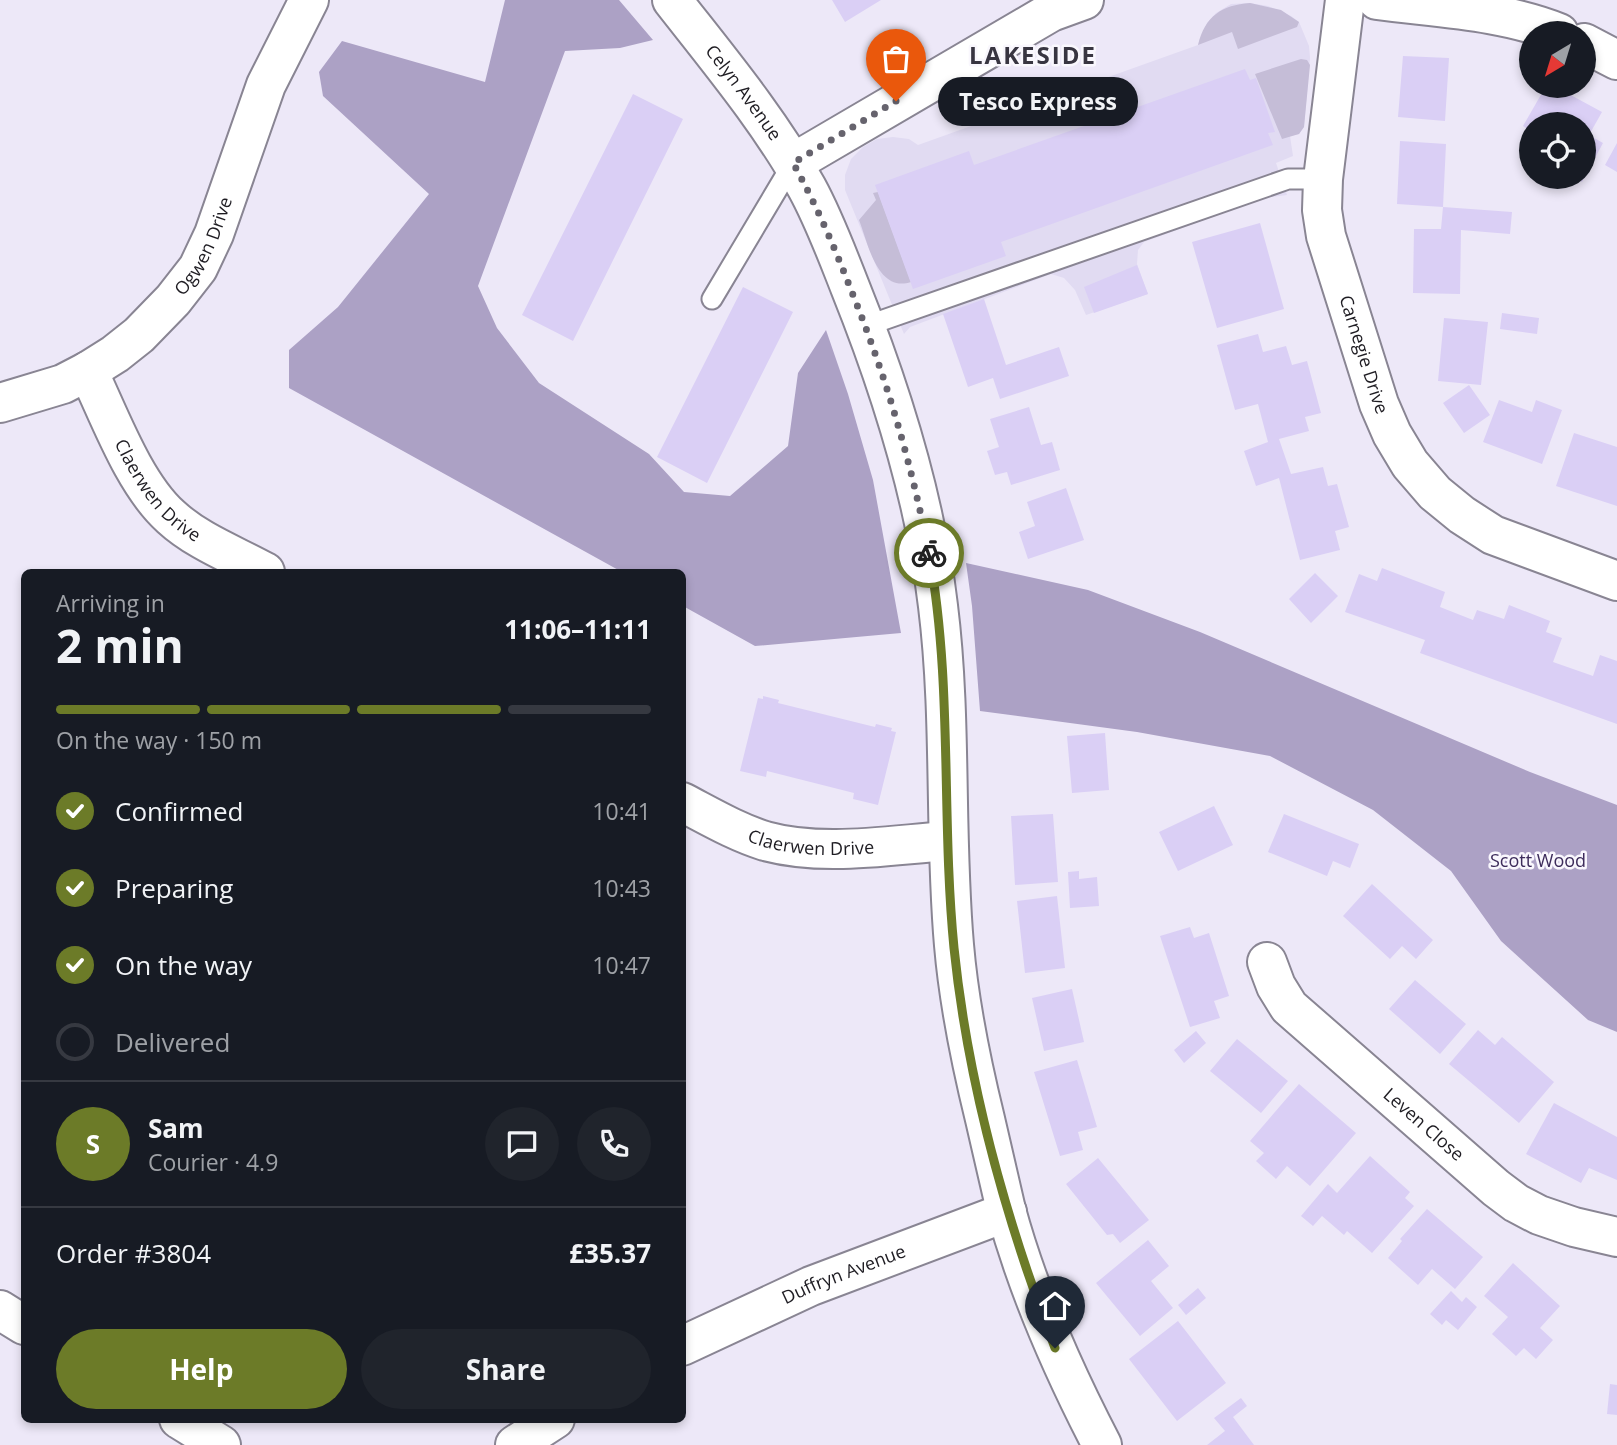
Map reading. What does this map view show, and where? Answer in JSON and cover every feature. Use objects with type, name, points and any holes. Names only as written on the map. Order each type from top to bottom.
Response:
[{"type":"street","name":"Ogwen Drive","points":[[0,403],[63,384],[88,372],[139,335],[173,300],[198,268],[214,234],[266,85],[309,0]]},
{"type":"street","name":"Celyn Avenue","points":[[672,0],[793,163],[821,216],[882,369],[917,492],[938,603],[946,702],[948,841],[954,947],[961,1007],[973,1069],[1007,1212],[1028,1279],[1055,1348],[1102,1445]]},
{"type":"street","points":[[793,163],[1051,12],[1084,0]]},
{"type":"street","name":"Carnegie Drive","points":[[1345,0],[1323,178],[1322,210],[1326,236],[1379,404],[1392,434],[1410,464],[1435,492],[1462,515],[1493,535],[1617,581]]},
{"type":"street","points":[[1377,0],[1521,21]]},
{"type":"street","points":[[1596,49],[1617,60]]},
{"type":"street","name":"Claerwen Drive","points":[[88,372],[141,479],[156,502],[173,519],[250,569]]},
{"type":"street","name":"Claerwen Drive","points":[[686,804],[734,829],[767,841],[805,847],[840,848],[948,841]]},
{"type":"street","name":"Leven Close","points":[[1267,962],[1276,986],[1289,1007],[1496,1188],[1539,1215],[1617,1237]]},
{"type":"street","name":"Duffryn Avenue","points":[[686,1344],[811,1286],[1007,1212]]},
{"type":"street","points":[[0,1310],[21,1323]]},
{"type":"street","points":[[185,1423],[220,1445]]},
{"type":"street","points":[[515,1445],[549,1423]]},
{"type":"lane","points":[[712,299],[793,163]]},
{"type":"lane","points":[[866,326],[1288,179],[1323,178]]},
{"type":"shaded area","points":[[1250,3],[1281,10],[1299,22],[1297,27],[1238,49],[1232,32],[1198,45],[1205,26],[1216,14],[1231,6]]},
{"type":"shaded area","points":[[1231,4],[1268,6],[1291,16],[1299,22],[1309,46],[1304,127],[1299,134],[1290,136],[1293,156],[1276,163],[1287,195],[1264,198],[1144,242],[1138,250],[1137,264],[1148,294],[1086,315],[1075,290],[1064,278],[1051,274],[910,327],[904,334],[845,190],[845,175],[851,159],[863,147],[877,139],[893,137],[909,139],[918,145],[1198,45],[1207,23],[1216,13]]},
{"type":"shaded area","points":[[1301,59],[1307,60],[1310,65],[1304,127],[1299,134],[1282,139],[1255,74]]},
{"type":"shaded area","points":[[878,192],[911,282],[899,283],[882,273],[866,241],[859,220],[876,200],[873,193]]},
{"type":"green space","points":[[505,0],[619,0],[653,40],[620,48],[565,51],[478,286],[497,328],[539,383],[649,454],[684,492],[730,496],[788,446],[798,373],[826,330],[873,480],[901,633],[755,646],[686,608],[686,569],[617,569],[289,388],[289,350],[338,307],[429,194],[323,96],[319,72],[342,41],[485,82]]},
{"type":"green space","name":"Scott Wood","points":[[966,563],[1088,590],[1200,632],[1530,772],[1617,805],[1617,1032],[1588,1020],[1501,941],[1451,871],[1373,810],[1270,756],[1137,732],[980,711]]},
{"type":"building","points":[[832,0],[881,0],[845,22]]},
{"type":"building","points":[[1403,56],[1449,58],[1445,121],[1398,117]]},
{"type":"building","points":[[1245,69],[1250,80],[1256,78],[1275,132],[1268,133],[1273,145],[1001,242],[1006,256],[913,289],[875,185],[969,151],[974,165]]},
{"type":"building","points":[[633,94],[683,119],[573,341],[522,315]]},
{"type":"building","points":[[1539,98],[1576,98],[1602,112],[1596,123],[1596,112],[1531,112]]},
{"type":"building","points":[[1596,139],[1603,143],[1596,156]]},
{"type":"building","points":[[1400,141],[1446,144],[1443,207],[1397,204]]},
{"type":"building","points":[[1617,143],[1617,172],[1605,165]]},
{"type":"building","points":[[1443,207],[1512,212],[1510,234],[1461,230],[1460,294],[1413,293],[1414,229],[1441,229]]},
{"type":"building","points":[[1260,223],[1284,309],[1217,328],[1192,242]]},
{"type":"building","points":[[1137,265],[1148,294],[1094,313],[1084,287]]},
{"type":"building","points":[[743,287],[793,312],[707,483],[657,457]]},
{"type":"building","points":[[984,299],[1006,365],[1059,347],[1069,376],[1000,399],[993,378],[968,387],[943,314]]},
{"type":"building","points":[[1502,313],[1539,318],[1537,334],[1500,329]]},
{"type":"building","points":[[1444,318],[1488,322],[1481,385],[1438,381]]},
{"type":"building","points":[[1258,334],[1263,352],[1286,346],[1292,365],[1307,361],[1321,413],[1305,417],[1309,431],[1279,439],[1291,474],[1323,467],[1328,486],[1337,484],[1349,527],[1335,531],[1340,550],[1300,560],[1279,478],[1256,486],[1244,451],[1268,442],[1258,404],[1235,410],[1217,345]]},
{"type":"building","points":[[1469,385],[1490,415],[1464,433],[1443,403]]},
{"type":"building","points":[[1499,400],[1532,412],[1536,400],[1562,410],[1542,464],[1483,442]]},
{"type":"building","points":[[1029,407],[1041,445],[1052,442],[1060,470],[1011,485],[1007,472],[995,475],[987,451],[999,447],[990,419]]},
{"type":"building","points":[[1574,433],[1617,447],[1617,506],[1556,486]]},
{"type":"building","points":[[1066,488],[1084,540],[1028,559],[1019,532],[1035,526],[1027,502]]},
{"type":"building","points":[[1382,568],[1445,592],[1440,607],[1473,620],[1477,610],[1504,619],[1509,605],[1550,621],[1546,632],[1562,638],[1553,662],[1593,676],[1600,655],[1617,661],[1617,724],[1420,653],[1425,640],[1345,612],[1359,574],[1377,581]]},
{"type":"building","points":[[1315,573],[1338,596],[1311,623],[1289,599]]},
{"type":"building","points":[[763,696],[779,700],[778,703],[875,727],[876,724],[892,728],[891,731],[896,732],[878,805],[853,799],[854,793],[767,771],[766,777],[740,771],[758,698],[763,699]]},
{"type":"building","points":[[1105,733],[1109,790],[1072,793],[1067,736]]},
{"type":"building","points":[[1214,806],[1233,845],[1178,871],[1159,832]]},
{"type":"building","points":[[1053,814],[1058,882],[1015,885],[1011,816]]},
{"type":"building","points":[[1284,814],[1359,844],[1350,868],[1333,861],[1327,876],[1268,852]]},
{"type":"building","points":[[1079,871],[1079,879],[1097,877],[1099,906],[1070,908],[1068,872]]},
{"type":"building","points":[[1372,884],[1433,940],[1416,959],[1402,946],[1390,959],[1343,916]]},
{"type":"building","points":[[1057,896],[1065,968],[1025,973],[1017,901]]},
{"type":"building","points":[[1190,927],[1194,938],[1209,933],[1229,996],[1214,1001],[1220,1018],[1190,1027],[1160,936]]},
{"type":"building","points":[[1415,980],[1466,1024],[1440,1054],[1389,1009]]},
{"type":"building","points":[[1072,989],[1084,1042],[1044,1051],[1032,998]]},
{"type":"building","points":[[1478,1030],[1495,1045],[1502,1037],[1554,1082],[1519,1123],[1449,1064]]},
{"type":"building","points":[[1196,1031],[1206,1043],[1184,1063],[1174,1050]]},
{"type":"building","points":[[1237,1039],[1288,1081],[1261,1113],[1210,1071]]},
{"type":"building","points":[[1077,1060],[1097,1127],[1078,1132],[1083,1150],[1060,1156],[1034,1072]]},
{"type":"building","points":[[1299,1084],[1356,1133],[1310,1186],[1287,1166],[1276,1179],[1256,1161],[1264,1153],[1250,1141]]},
{"type":"building","points":[[1554,1103],[1617,1137],[1617,1180],[1589,1168],[1581,1183],[1526,1154]]},
{"type":"building","points":[[1370,1156],[1410,1192],[1405,1198],[1414,1206],[1372,1253],[1347,1231],[1344,1235],[1322,1216],[1313,1226],[1301,1216],[1328,1184],[1337,1193]]},
{"type":"building","points":[[1098,1158],[1149,1220],[1120,1243],[1113,1234],[1107,1235],[1066,1184]]},
{"type":"building","points":[[1427,1209],[1483,1257],[1455,1289],[1432,1269],[1418,1285],[1388,1258],[1402,1241],[1400,1239]]},
{"type":"building","points":[[1148,1240],[1169,1266],[1151,1281],[1173,1308],[1140,1336],[1096,1283]]},
{"type":"building","points":[[1513,1263],[1560,1306],[1540,1328],[1553,1340],[1536,1359],[1524,1348],[1516,1356],[1492,1334],[1508,1317],[1484,1296]]},
{"type":"building","points":[[1198,1288],[1206,1298],[1186,1315],[1178,1305]]},
{"type":"building","points":[[1451,1291],[1462,1302],[1466,1297],[1477,1307],[1458,1330],[1446,1320],[1442,1325],[1430,1314]]},
{"type":"building","points":[[1178,1321],[1226,1383],[1177,1421],[1129,1359]]},
{"type":"building","points":[[1610,1384],[1617,1385],[1617,1415],[1607,1414]]},
{"type":"building","points":[[1241,1398],[1247,1406],[1233,1417],[1254,1445],[1207,1445],[1225,1431],[1214,1418]]},
{"type":"way so far","points":[[896,101],[793,163],[821,216],[882,369],[900,425],[929,553]]},
{"type":"place","name":"Tesco Express","points":[[896,101]]},
{"type":"district","name":"LAKESIDE","points":[[1033,56]]},
{"type":"route","points":[[929,553],[942,642],[946,702],[948,841],[954,947],[961,1007],[1007,1212],[1028,1279],[1055,1348]]}]
